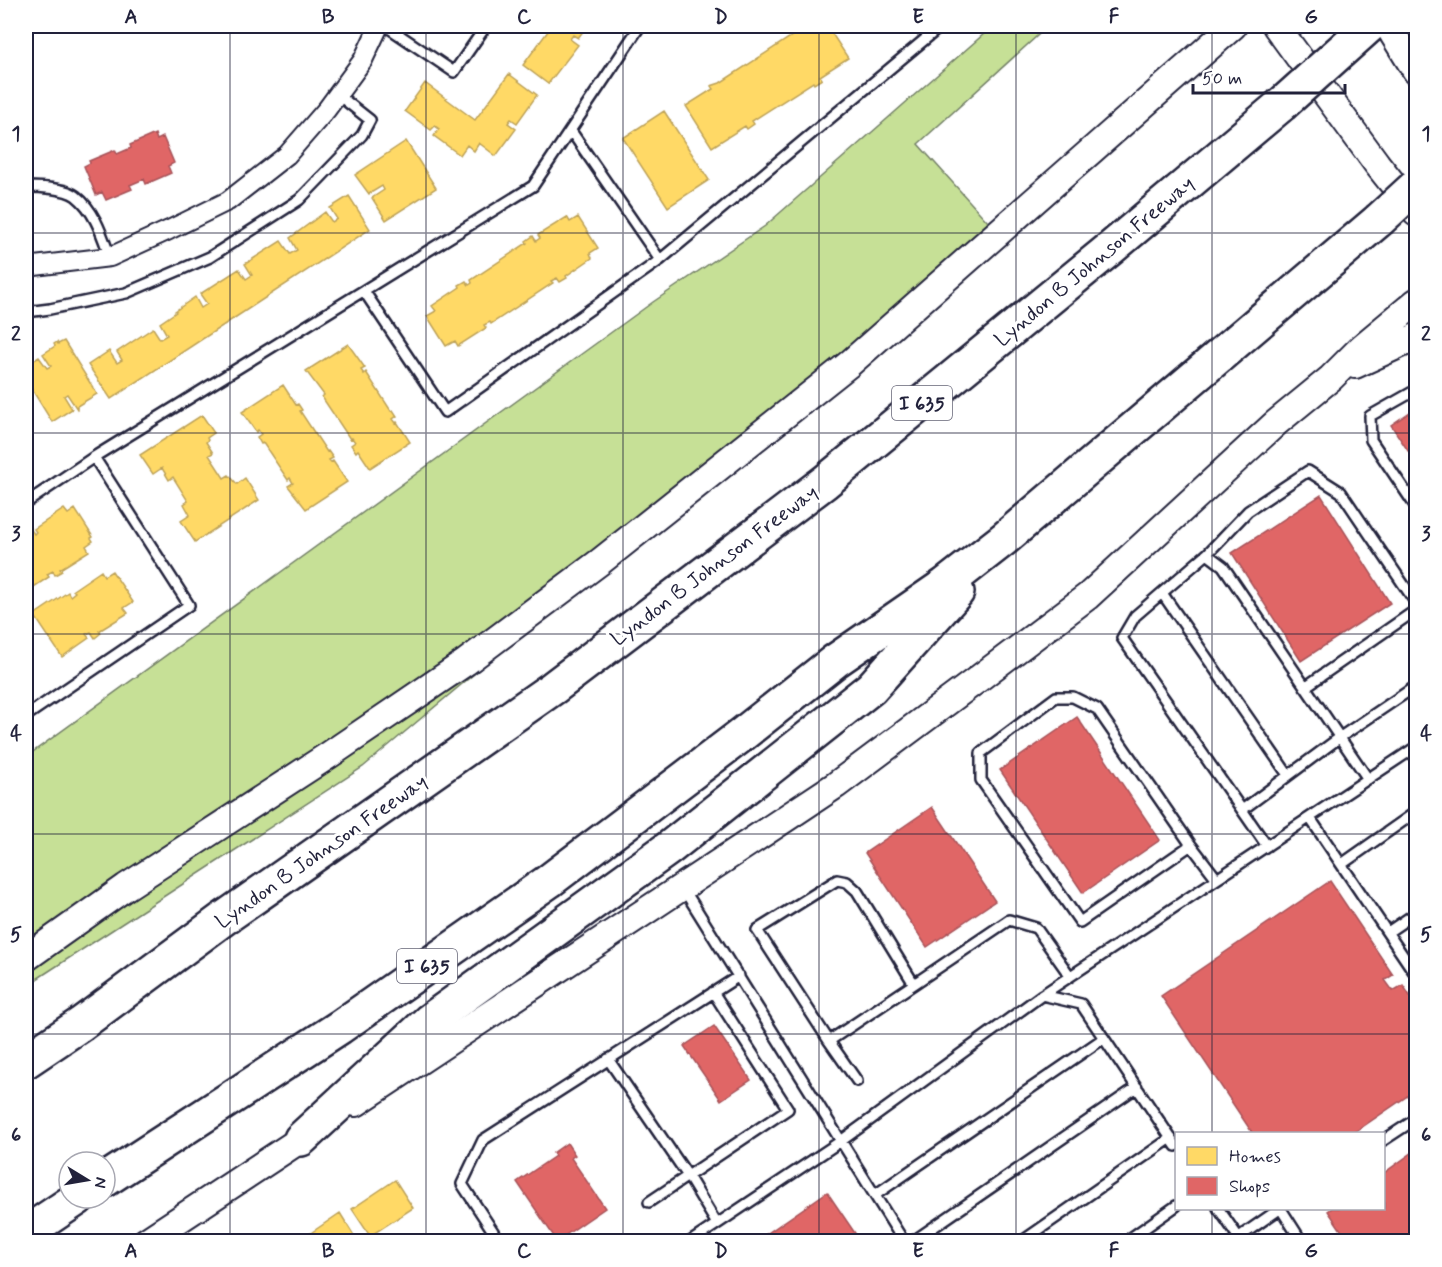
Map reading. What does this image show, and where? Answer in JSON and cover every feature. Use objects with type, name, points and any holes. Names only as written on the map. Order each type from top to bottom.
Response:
[{"type":"highway","name":"Lyndon B Johnson Freeway","points":[[26,1061],[81,1024],[233,912],[553,688],[825,482],[1111,248],[1281,105],[1369,26]]},
{"type":"highway","name":"I 635","points":[[117,1172],[340,1027],[539,887],[739,737],[835,661],[945,585],[1004,539],[1416,186]]},
{"type":"highway","points":[[301,1139],[429,1021],[669,848],[871,688],[1004,539]]},
{"type":"highway","points":[[26,1233],[60,1210]]},
{"type":"main road","points":[[26,958],[126,887],[329,755],[466,662],[601,561],[849,364],[1233,26]]},
{"type":"main road","points":[[1276,26],[1377,164],[1416,213]]},
{"type":"main road","points":[[1388,26],[1416,71]]},
{"type":"main road","points":[[145,1242],[836,785],[1088,596],[1276,423],[1331,378],[1362,347],[1416,302]]},
{"type":"main road","points":[[1331,378],[1416,337]]},
{"type":"street","points":[[26,267],[110,257],[228,201],[287,155],[363,60],[379,26]]},
{"type":"lane","points":[[386,26],[454,72],[486,26]]},
{"type":"lane","points":[[26,503],[94,458],[533,186],[640,26]]},
{"type":"lane","points":[[364,291],[445,412],[660,260],[941,26]]},
{"type":"lane","points":[[26,312],[126,293],[210,257],[299,200],[362,135],[370,120],[337,94]]},
{"type":"lane","points":[[571,131],[660,260]]},
{"type":"lane","points":[[26,186],[42,186],[75,195],[98,222],[110,257]]},
{"type":"lane","points":[[1416,390],[1370,416],[1371,440],[1416,507]]},
{"type":"lane","points":[[26,716],[189,605],[94,458]]},
{"type":"lane","points":[[1267,846],[1122,638],[1135,616],[1207,554],[1248,511],[1308,471],[1341,492],[1416,603]]},
{"type":"lane","points":[[1207,554],[1223,566],[1368,779]]},
{"type":"lane","points":[[1162,593],[1288,775]]},
{"type":"lane","points":[[1305,687],[1416,610]]},
{"type":"lane","points":[[1242,810],[1339,738],[1416,686]]},
{"type":"lane","points":[[1191,845],[1080,922],[981,780],[981,753],[1056,697],[1073,697],[1097,709],[1217,879]]},
{"type":"lane","points":[[690,1242],[841,1141],[1070,976],[1416,747]]},
{"type":"lane","points":[[1342,864],[1416,812]]},
{"type":"lane","points":[[1310,818],[1416,975]]},
{"type":"lane","points":[[857,1081],[757,930],[837,880],[848,882],[857,891],[914,984]]},
{"type":"lane","points":[[683,888],[904,1242]]},
{"type":"lane","points":[[1388,932],[1416,913]]},
{"type":"lane","points":[[829,1041],[1009,921],[1036,928],[1070,976]]},
{"type":"lane","points":[[500,1242],[462,1184],[483,1140],[739,976]]},
{"type":"lane","points":[[649,1202],[788,1109],[713,992]]},
{"type":"lane","points":[[1021,1242],[1174,1142],[1081,1004],[1042,996]]},
{"type":"lane","points":[[875,1195],[1104,1038]]},
{"type":"lane","points":[[608,1059],[688,1176],[717,1224]]},
{"type":"lane","points":[[912,1242],[1137,1087]]},
{"type":"lane","points":[[1385,1139],[1416,1119]]},
{"type":"lane","points":[[1125,1242],[1175,1207]]},
{"type":"lane","points":[[1219,1210],[1237,1240],[1280,1210]]},
{"type":"lane","points":[[1282,1210],[1302,1242]]},
{"type":"green space","points":[[993,26],[1048,26],[918,144],[988,222],[960,267],[363,767],[26,986],[26,757],[653,302],[765,226]]},
{"type":"building: Homes","points":[[549,26],[587,26],[578,38],[573,35],[570,39],[578,45],[548,84],[523,65],[551,27]]},
{"type":"building: Homes","points":[[807,26],[827,26],[848,58],[820,76],[822,79],[814,84],[813,82],[752,121],[754,124],[747,129],[745,126],[712,147],[686,106],[713,89],[711,86],[720,83]]},
{"type":"building: Homes","points":[[509,74],[537,95],[517,123],[511,119],[508,123],[516,129],[496,156],[479,143],[474,151],[467,145],[460,155],[434,136],[439,129],[435,126],[431,130],[405,111],[425,83],[475,120]]},
{"type":"building: Homes","points":[[664,111],[709,180],[668,207],[623,138]]},
{"type":"building: Homes","points":[[406,141],[436,188],[386,220],[372,198],[384,190],[382,186],[369,194],[355,175]]},
{"type":"building: Homes","points":[[349,196],[370,229],[111,399],[88,365],[109,351],[117,363],[122,360],[117,352],[153,328],[160,339],[167,335],[160,323],[175,311],[195,297],[201,308],[207,304],[200,294],[239,269],[246,279],[252,275],[245,264],[281,241],[290,254],[297,250],[290,238],[325,212],[332,222],[337,219],[330,208]]},
{"type":"building: Homes","points":[[567,217],[570,222],[578,217],[598,248],[590,253],[592,258],[566,276],[567,278],[560,282],[557,278],[551,281],[553,283],[491,324],[490,322],[484,325],[486,328],[458,346],[455,341],[446,346],[427,316],[436,311],[432,306],[460,287],[459,285],[466,281],[469,285],[472,283],[471,280],[527,243],[526,241],[533,236],[536,241],[540,238],[538,235]]},
{"type":"building: Homes","points":[[64,341],[97,394],[77,406],[77,409],[67,394],[64,396],[72,409],[52,422],[26,380],[26,365],[39,357],[47,368],[51,366],[43,354],[57,342],[58,344]]},
{"type":"building: Homes","points":[[348,344],[365,368],[361,370],[364,374],[366,372],[391,411],[393,410],[397,416],[393,419],[410,442],[370,468],[358,450],[356,452],[351,445],[355,442],[352,438],[350,439],[322,397],[324,395],[306,371]]},
{"type":"building: Homes","points":[[283,385],[333,458],[329,460],[333,461],[347,482],[306,509],[288,486],[293,483],[290,478],[288,480],[263,443],[261,444],[257,437],[261,434],[258,430],[256,432],[242,412]]},
{"type":"building: Homes","points":[[202,415],[214,433],[207,438],[206,442],[213,453],[209,455],[224,478],[229,475],[237,484],[245,478],[259,500],[195,542],[181,521],[190,515],[184,504],[188,501],[173,477],[169,480],[162,468],[153,474],[140,455]]},
{"type":"building: Homes","points":[[64,509],[68,514],[75,509],[93,537],[91,538],[93,541],[86,546],[89,551],[60,569],[62,571],[55,575],[53,571],[47,574],[49,577],[26,592],[26,531],[30,528],[34,534],[36,532],[34,529]]},
{"type":"building: Homes","points":[[101,571],[104,576],[112,571],[133,602],[124,608],[128,613],[99,631],[101,633],[95,638],[91,632],[86,634],[89,638],[62,657],[34,615],[68,592],[70,596],[75,592],[73,590]]},
{"type":"building: Homes","points":[[395,1180],[413,1208],[370,1236],[352,1209]]},
{"type":"building: Homes","points":[[340,1213],[358,1242],[303,1242],[302,1239]]},
{"type":"building: Shops","points":[[155,134],[157,140],[163,137],[174,163],[168,166],[171,173],[146,184],[144,179],[130,185],[132,189],[106,200],[102,192],[96,195],[84,166],[90,163],[89,161],[115,150],[117,154],[131,148],[130,145]]},
{"type":"building: Shops","points":[[1416,408],[1416,463],[1391,425]]},
{"type":"building: Shops","points":[[1321,495],[1390,603],[1301,661],[1232,553]]},
{"type":"building: Shops","points":[[1077,717],[1160,840],[1083,893],[1000,770]]},
{"type":"building: Shops","points":[[932,807],[995,901],[927,947],[865,853]]},
{"type":"building: Shops","points":[[1330,881],[1393,975],[1385,980],[1393,991],[1403,985],[1416,1005],[1416,1090],[1355,1132],[1252,1132],[1161,996]]},
{"type":"building: Shops","points":[[714,1026],[751,1080],[721,1100],[684,1046]]},
{"type":"building: Shops","points":[[567,1143],[575,1155],[571,1158],[605,1208],[557,1241],[517,1182],[555,1156],[553,1153]]},
{"type":"building: Shops","points":[[1416,1150],[1416,1242],[1349,1242],[1328,1211],[1385,1210],[1385,1172]]},
{"type":"building: Shops","points":[[827,1192],[861,1242],[755,1242]]}]
